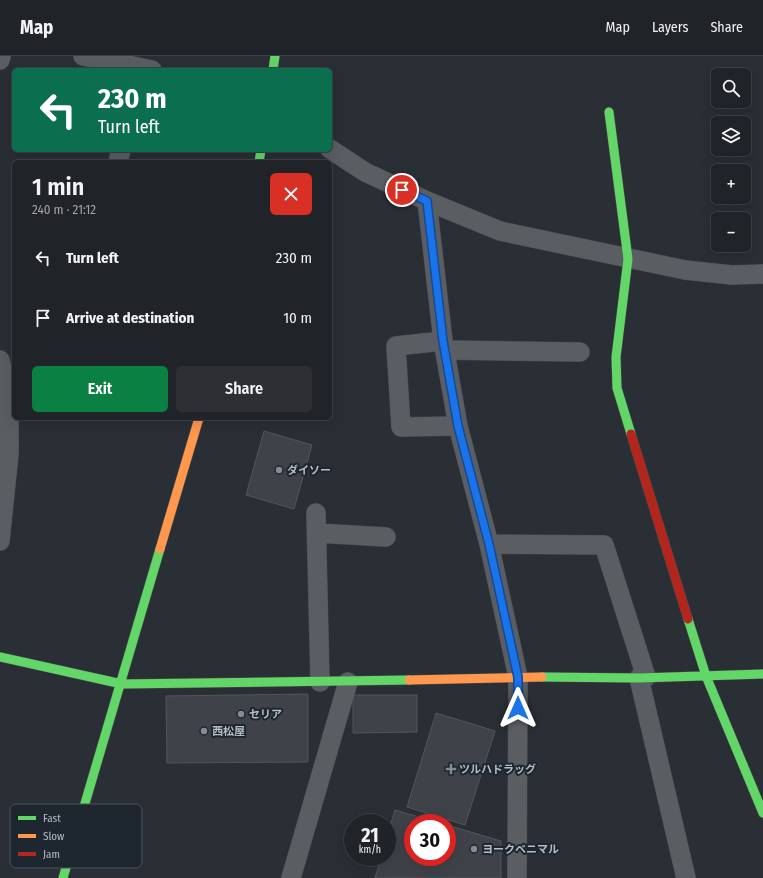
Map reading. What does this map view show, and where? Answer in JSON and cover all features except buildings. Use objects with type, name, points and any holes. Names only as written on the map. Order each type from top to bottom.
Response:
[{"type":"street","points":[[0,60],[1,56]]},
{"type":"street","points":[[83,56],[139,68]]},
{"type":"street","points":[[273,68],[275,56]]},
{"type":"street","points":[[610,112],[628,259],[618,338],[616,380],[706,676],[763,813]]},
{"type":"street","points":[[332,150],[365,172],[427,201],[500,231],[685,270],[732,274],[763,274]]},
{"type":"street","points":[[427,201],[444,345],[458,426],[489,544],[518,677],[517,878]]},
{"type":"street","points":[[458,426],[402,427],[396,346],[444,345],[580,352]]},
{"type":"street","points":[[0,540],[9,454],[9,410],[0,360],[12,363]]},
{"type":"street","points":[[86,804],[198,420]]},
{"type":"street","points":[[316,512],[320,682]]},
{"type":"street","points":[[317,533],[386,537]]},
{"type":"street","points":[[489,544],[604,545],[643,678],[686,878]]},
{"type":"street","points":[[0,657],[122,684],[348,682],[518,677],[643,678],[763,674]]},
{"type":"street","points":[[291,878],[348,682]]},
{"type":"street","points":[[63,878],[66,868]]},
{"type":"traffic: fast","points":[[273,68],[275,56]]},
{"type":"traffic: fast","points":[[609,112],[628,259],[616,357],[617,388],[631,434]]},
{"type":"traffic: fast","points":[[259,160],[261,152]]},
{"type":"traffic: fast","points":[[85,804],[160,549]]},
{"type":"traffic: fast","points":[[688,619],[706,676],[763,813]]},
{"type":"traffic: fast","points":[[0,657],[122,684],[409,680]]},
{"type":"traffic: fast","points":[[542,677],[639,678],[763,674]]},
{"type":"traffic: fast","points":[[63,878],[66,868]]},
{"type":"traffic: slow","points":[[160,549],[198,420]]},
{"type":"traffic: slow","points":[[409,680],[542,677]]},
{"type":"traffic: jam","points":[[631,434],[688,619]]},
{"type":"place","name":"ダイソー","points":[[279,470]]},
{"type":"place","name":"セリア","points":[[241,714]]},
{"type":"place","name":"西松屋","points":[[204,731]]},
{"type":"place","name":"ツルハドラッグ","points":[[451,769]]},
{"type":"place","name":"ヨークベニマル","points":[[474,849]]},
{"type":"route","points":[[402,190],[427,201],[443,341],[458,426],[489,544],[518,677],[518,708]]}]
